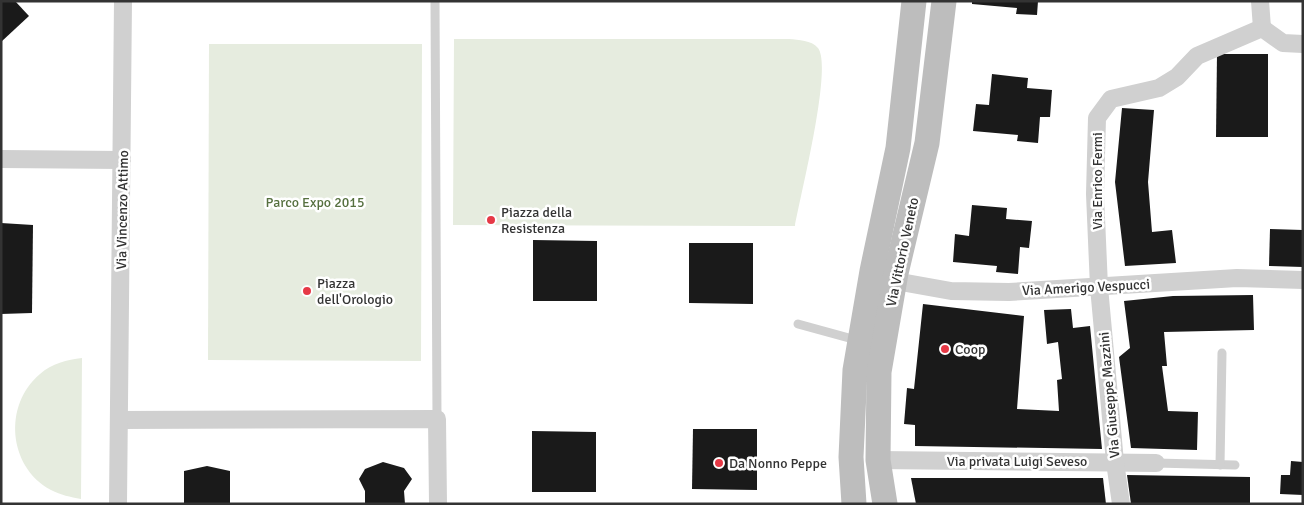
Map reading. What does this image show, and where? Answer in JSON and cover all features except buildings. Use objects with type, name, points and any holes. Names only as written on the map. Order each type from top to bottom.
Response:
[{"type":"street","name":"Via Vincenzo Attimo","points":[[118,504],[123,1]]},
{"type":"street","points":[[905,1],[912,26]]},
{"type":"street","name":"Via Vittorio Veneto","points":[[885,504],[878,460],[883,279],[914,1]]},
{"type":"street","name":"Via Vittorio Veneto","points":[[854,504],[851,457],[855,370],[860,341],[883,279],[927,143],[944,1]]},
{"type":"street","points":[[1260,1],[1262,28],[1283,43],[1303,44]]},
{"type":"street","name":"Via Enrico Fermi","points":[[1099,287],[1095,194],[1097,118],[1111,99],[1159,88],[1177,77],[1198,56],[1262,28]]},
{"type":"street","points":[[1,159],[122,160]]},
{"type":"street","name":"Via Amerigo Vespucci","points":[[883,279],[951,291],[1009,292],[1236,278],[1303,280]]},
{"type":"street","name":"Via Giuseppe Mazzini","points":[[1099,287],[1115,462],[1121,504]]},
{"type":"street","points":[[120,420],[437,419],[438,504]]},
{"type":"street","name":"Via privata Luigi Seveso","points":[[878,460],[1156,463]]},
{"type":"lane","points":[[436,1],[437,419]]},
{"type":"lane","points":[[798,324],[860,341]]},
{"type":"lane","points":[[1220,465],[1222,353]]},
{"type":"lane","points":[[1156,463],[1235,465]]},
{"type":"green space","points":[[454,39],[789,39],[812,43],[818,48],[822,60],[819,105],[795,226],[453,225]]},
{"type":"green space","name":"Parco Expo 2015","points":[[209,44],[422,44],[421,361],[208,360]]},
{"type":"green space","points":[[82,358],[81,499],[51,490],[37,480],[26,467],[19,451],[16,435],[16,418],[20,402],[28,387],[40,374],[50,367],[65,361]]},
{"type":"place","name":"Piazza della Resistenza","points":[[491,220]]},
{"type":"place","name":"Piazza dell'Orologio","points":[[307,291]]},
{"type":"place","name":"Coop","points":[[945,349]]},
{"type":"place","name":"Da Nonno Peppe","points":[[719,463]]}]
